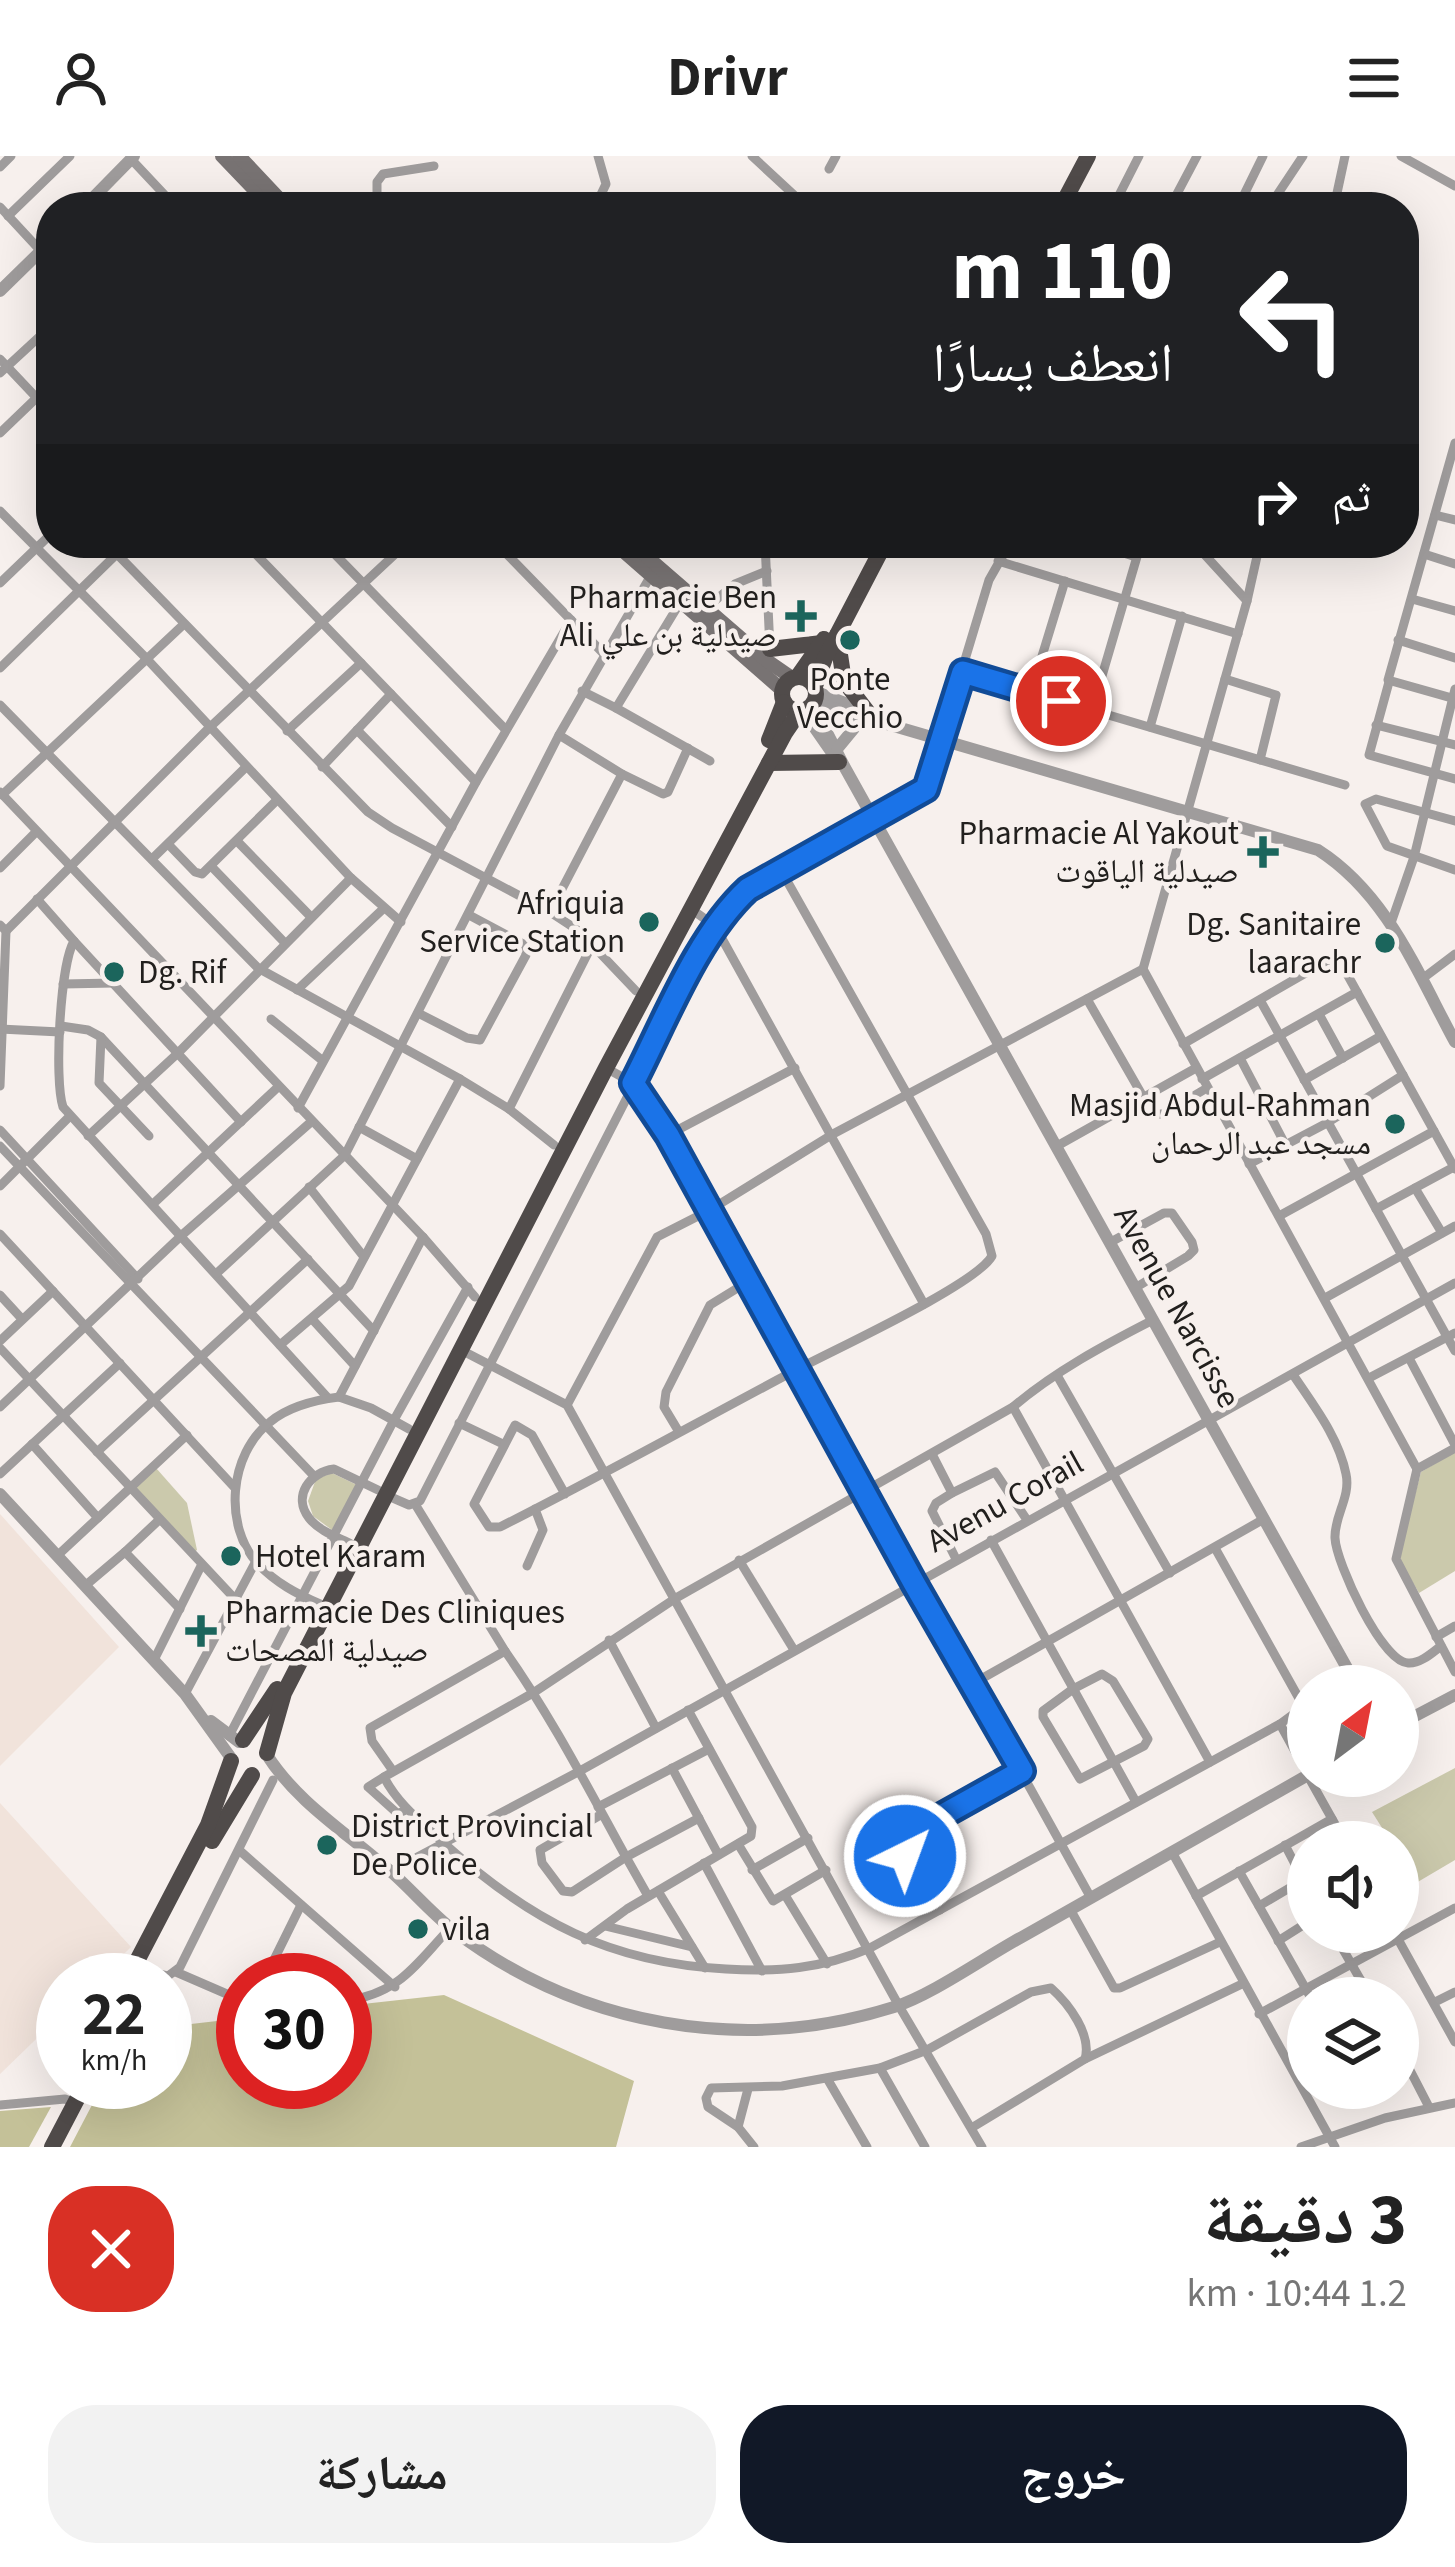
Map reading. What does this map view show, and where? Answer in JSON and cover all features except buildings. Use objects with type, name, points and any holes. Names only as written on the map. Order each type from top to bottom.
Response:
[{"type":"highway","points":[[1058,192],[1077,156]]},
{"type":"highway","points":[[1069,192],[1088,156]]},
{"type":"highway","points":[[152,1953],[215,1810],[234,1747],[277,1689],[342,1540],[461,1350],[770,763],[867,558]]},
{"type":"highway","points":[[768,654],[829,639],[876,558]]},
{"type":"highway","points":[[829,639],[844,681],[871,715]]},
{"type":"highway","points":[[143,1953],[225,1816],[260,1776],[284,1693],[402,1425],[772,735],[802,695]]},
{"type":"highway","points":[[770,763],[840,759]]},
{"type":"highway","points":[[234,1747],[255,1740],[267,1754]]},
{"type":"highway","points":[[234,1747],[240,1773],[260,1776]]},
{"type":"highway","points":[[40,2147],[63,2109]]},
{"type":"highway","points":[[52,2147],[66,2109]]},
{"type":"main road","points":[[222,156],[257,192]]},
{"type":"main road","points":[[239,156],[273,192]]},
{"type":"main road","points":[[636,558],[802,695]]},
{"type":"main road","points":[[644,558],[681,601],[768,654],[802,695]]},
{"type":"street","points":[[0,167],[11,156]]},
{"type":"street","points":[[36,241],[4,212],[70,156]]},
{"type":"street","points":[[598,156],[606,184],[602,192]]},
{"type":"street","points":[[752,156],[789,192]]},
{"type":"street","points":[[829,169],[836,156]]},
{"type":"street","points":[[1121,192],[1139,156]]},
{"type":"street","points":[[1178,192],[1197,156]]},
{"type":"street","points":[[1279,192],[1304,156]]},
{"type":"street","points":[[1337,192],[1345,156]]},
{"type":"street","points":[[1401,156],[1455,186]]},
{"type":"street","points":[[98,192],[131,157],[161,192]]},
{"type":"street","points":[[1244,192],[1259,157]]},
{"type":"street","points":[[377,192],[383,174],[434,166]]},
{"type":"street","points":[[0,291],[36,262]]},
{"type":"street","points":[[36,338],[2,366],[36,397]]},
{"type":"street","points":[[0,433],[36,399]]},
{"type":"street","points":[[1455,443],[1450,478],[1398,640],[1370,757],[1455,779]]},
{"type":"street","points":[[0,511],[36,548],[0,583]]},
{"type":"street","points":[[1435,515],[1455,520]]},
{"type":"street","points":[[1424,554],[1455,564]]},
{"type":"street","points":[[45,558],[146,658],[351,878],[401,922]]},
{"type":"street","points":[[0,668],[112,558]]},
{"type":"street","points":[[120,558],[322,767],[382,822],[570,923],[636,991]]},
{"type":"street","points":[[260,558],[476,782]]},
{"type":"street","points":[[339,558],[506,730]]},
{"type":"street","points":[[0,1086],[3,928],[391,558]]},
{"type":"street","points":[[511,558],[603,653]]},
{"type":"street","points":[[766,558],[768,654]]},
{"type":"street","points":[[342,1540],[316,1525],[304,1511],[305,1490],[314,1475],[334,1469],[404,1504],[420,1501],[716,926],[748,889],[926,789],[1000,558]]},
{"type":"street","points":[[1092,710],[1136,558]]},
{"type":"street","points":[[1208,558],[1247,601]]},
{"type":"street","points":[[1257,558],[1143,968],[1417,1468],[1396,1559],[1455,1672]]},
{"type":"street","points":[[998,561],[1238,634]]},
{"type":"street","points":[[217,1273],[344,1154],[582,691],[654,570]]},
{"type":"street","points":[[703,612],[735,584],[767,572]]},
{"type":"street","points":[[1031,692],[1065,581]]},
{"type":"street","points":[[1412,599],[1455,611]]},
{"type":"street","points":[[616,708],[681,601]]},
{"type":"street","points":[[1150,727],[1182,616]]},
{"type":"street","points":[[298,1108],[476,782],[571,620]]},
{"type":"street","points":[[184,624],[1,793],[472,1292]]},
{"type":"street","points":[[1398,640],[1455,658]]},
{"type":"street","points":[[287,730],[361,663]]},
{"type":"street","points":[[963,672],[1345,785]]},
{"type":"street","points":[[1225,679],[1276,695],[1260,760]]},
{"type":"street","points":[[1389,682],[1454,696],[1414,857],[1391,923]]},
{"type":"street","points":[[582,691],[710,761]]},
{"type":"street","points":[[322,767],[392,694]]},
{"type":"street","points":[[802,695],[1318,850],[1354,877],[1391,923],[1455,1042]]},
{"type":"street","name":"Avenue Narcisse","points":[[802,695],[1345,1665]]},
{"type":"street","points":[[0,705],[258,968],[460,1079],[509,1109],[554,1145]]},
{"type":"street","points":[[840,759],[856,726],[871,715]]},
{"type":"street","points":[[1376,725],[1455,745]]},
{"type":"street","points":[[357,730],[452,827]]},
{"type":"street","points":[[559,735],[663,794],[688,748]]},
{"type":"street","points":[[152,860],[246,767]]},
{"type":"street","points":[[550,912],[622,774]]},
{"type":"street","points":[[1455,821],[1376,799],[1365,805],[1387,846],[1455,870]]},
{"type":"street","points":[[167,844],[202,874],[278,800]]},
{"type":"street","points":[[1,865],[36,832]]},
{"type":"street","points":[[237,841],[311,917]]},
{"type":"street","points":[[211,866],[285,943]]},
{"type":"street","points":[[565,1494],[525,1430],[515,1425],[474,1504],[493,1529],[535,1509],[604,1475],[924,1304],[985,1268],[992,1251],[782,872]]},
{"type":"street","points":[[88,1136],[178,1053],[351,878]]},
{"type":"street","points":[[37,898],[242,1122]]},
{"type":"street","points":[[297,990],[383,909]]},
{"type":"street","points":[[691,910],[716,926],[924,1304]]},
{"type":"street","points":[[418,1013],[476,1041],[490,1024],[527,947],[470,915]]},
{"type":"street","points":[[74,941],[66,956],[58,1088],[69,1117],[334,1398],[402,1425]]},
{"type":"street","points":[[509,1109],[592,945]]},
{"type":"street","points":[[1421,980],[1455,954]]},
{"type":"street","points":[[1183,1044],[1325,963],[1341,967],[1454,1168],[1376,1209]]},
{"type":"street","points":[[566,1405],[657,1237],[833,1134],[1143,968]]},
{"type":"street","points":[[63,984],[114,983]]},
{"type":"street","points":[[1087,999],[1150,1112],[1159,1116],[1240,1058],[1357,992]]},
{"type":"street","points":[[1260,1000],[1426,1299],[1451,1335],[1455,1352]]},
{"type":"street","points":[[1319,1014],[1343,1058]]},
{"type":"street","points":[[272,1019],[323,1061]]},
{"type":"street","points":[[2,1029],[88,1030],[101,1036],[374,1331]]},
{"type":"street","points":[[101,1036],[99,1083],[149,1136]]},
{"type":"street","points":[[1304,1080],[1382,1036]]},
{"type":"street","points":[[1240,1058],[1286,1144]]},
{"type":"street","points":[[606,1068],[633,1083],[668,1135],[1091,1898]]},
{"type":"street","points":[[668,1135],[795,1068]]},
{"type":"street","points":[[1057,1146],[1196,1068]]},
{"type":"street","points":[[1249,1164],[1403,1075]]},
{"type":"street","points":[[280,1345],[342,1295],[460,1079]]},
{"type":"street","points":[[153,1204],[278,1087]]},
{"type":"street","points":[[0,1186],[69,1117]]},
{"type":"street","points":[[0,1407],[310,1122]]},
{"type":"street","points":[[359,1127],[417,1159]]},
{"type":"street","points":[[0,1130],[22,1162],[198,1356],[314,1475]]},
{"type":"street","points":[[1279,1216],[1434,1131]]},
{"type":"street","points":[[0,1146],[22,1162]]},
{"type":"street","points":[[309,1187],[364,1257]]},
{"type":"street","points":[[1415,1188],[1442,1233]]},
{"type":"street","points":[[1109,1243],[1163,1213],[1172,1213],[1192,1242],[1194,1250],[1188,1256],[1135,1288]]},
{"type":"street","points":[[1325,1298],[1455,1226]]},
{"type":"street","points":[[0,1234],[235,1488]]},
{"type":"street","points":[[312,1601],[284,1587],[256,1562],[242,1538],[235,1488],[247,1452],[267,1424],[300,1406],[334,1398],[356,1366],[423,1237]]},
{"type":"street","points":[[97,1452],[308,1258]]},
{"type":"street","points":[[679,1432],[665,1411],[664,1396],[710,1305],[749,1281]]},
{"type":"street","name":"Avenu Corail","points":[[391,1871],[1294,1376],[1455,1282]]},
{"type":"street","points":[[52,1291],[0,1344],[235,1599]]},
{"type":"street","points":[[0,1295],[22,1319]]},
{"type":"street","points":[[313,1319],[356,1366]]},
{"type":"street","points":[[407,1809],[392,1812],[368,1787],[533,1693],[676,1598],[1013,1407],[1029,1391],[1058,1378],[1099,1347],[1154,1320]]},
{"type":"street","points":[[1369,1378],[1451,1335]]},
{"type":"street","points":[[461,1350],[566,1405],[982,2147]]},
{"type":"street","points":[[1409,1358],[1455,1447],[1417,1468]]},
{"type":"street","points":[[0,1474],[120,1363]]},
{"type":"street","points":[[1294,1376],[1318,1412],[1346,1473],[1348,1489],[1335,1544],[1355,1594],[1389,1652],[1401,1662],[1416,1662],[1455,1626]]},
{"type":"street","points":[[1058,1378],[1170,1573]]},
{"type":"street","points":[[1013,1407],[1210,1762]]},
{"type":"street","points":[[459,1423],[503,1444]]},
{"type":"street","points":[[58,1555],[187,1435]]},
{"type":"street","points":[[32,1444],[98,1518]]},
{"type":"street","points":[[932,1454],[952,1493]]},
{"type":"street","points":[[956,1559],[932,1508],[952,1493],[995,1472],[1027,1520]]},
{"type":"street","points":[[0,1493],[234,1747]]},
{"type":"street","points":[[415,1504],[533,1693],[626,1858],[705,1968]]},
{"type":"street","points":[[527,1566],[543,1530],[535,1509]]},
{"type":"street","points":[[974,1683],[1264,1519]]},
{"type":"street","points":[[86,1586],[159,1520]]},
{"type":"street","points":[[991,1540],[1136,1802]]},
{"type":"street","points":[[505,1651],[370,1728],[372,1742],[407,1809],[523,1907],[620,1954],[705,1968],[762,1971],[826,1964],[870,1948],[1299,1710],[1300,1698],[1216,1548]]},
{"type":"street","points":[[125,1552],[180,1609]]},
{"type":"street","points":[[740,1560],[794,1651]]},
{"type":"street","points":[[185,1694],[256,1562]]},
{"type":"street","points":[[154,1660],[201,1566]]},
{"type":"street","points":[[608,1640],[656,1728]]},
{"type":"street","points":[[1102,1674],[1108,1676],[1148,1739],[1144,1746],[1080,1778],[1043,1717],[1045,1708],[1073,1688],[1102,1674]]},
{"type":"street","points":[[1419,1714],[1455,1695]]},
{"type":"street","points":[[586,1940],[653,1893],[752,1836],[752,1827],[688,1710]]},
{"type":"street","points":[[197,1711],[234,1747]]},
{"type":"street","points":[[1280,1724],[1287,1737]]},
{"type":"street","points":[[699,1817],[567,1892],[556,1885],[539,1856],[543,1847],[600,1810],[709,1749]]},
{"type":"street","points":[[267,1754],[292,1788],[450,1928],[497,1960],[611,2012],[699,2029],[780,2029],[899,2006],[1287,1788]]},
{"type":"street","points":[[672,1768],[718,1854]]},
{"type":"street","points":[[940,1910],[905,1856],[905,1840],[1022,1771]]},
{"type":"street","points":[[186,1953],[239,1850],[260,1776],[292,1788]]},
{"type":"street","points":[[1196,1896],[1332,1819],[1320,1797]]},
{"type":"street","points":[[752,1870],[808,1838]]},
{"type":"street","points":[[738,1844],[773,1901],[826,1870]]},
{"type":"street","points":[[1285,1845],[1287,1849]]},
{"type":"street","points":[[239,1850],[395,1987]]},
{"type":"street","points":[[1172,1852],[1332,2143]]},
{"type":"street","points":[[704,1863],[762,1971]]},
{"type":"street","points":[[1239,1871],[1299,1977]]},
{"type":"street","points":[[1259,1906],[1287,1893]]},
{"type":"street","points":[[785,1894],[826,1964]]},
{"type":"street","points":[[277,1953],[301,1905]]},
{"type":"street","points":[[1419,1924],[1455,1907]]},
{"type":"street","points":[[1070,1910],[1114,1988],[1220,1942]]},
{"type":"street","points":[[605,1926],[692,1947]]},
{"type":"street","points":[[372,1997],[395,1987],[450,1928]]},
{"type":"street","points":[[1278,1941],[1287,1935]]},
{"type":"street","points":[[1345,1953],[1359,1977]]},
{"type":"street","points":[[1332,1977],[1368,1953]]},
{"type":"street","points":[[1406,1953],[1455,2042]]},
{"type":"street","points":[[973,2127],[1085,2060],[1242,1984]]},
{"type":"street","points":[[754,2147],[738,2127],[711,2111],[707,2093],[718,2086],[748,2089],[828,2080],[880,2068],[927,2050],[1042,1987],[1060,1995],[1076,2020],[1086,2040],[1085,2060]]},
{"type":"street","points":[[1435,2002],[1455,1992]]},
{"type":"street","points":[[1259,2014],[1287,2002]]},
{"type":"street","points":[[880,2068],[925,2147]]},
{"type":"street","points":[[828,2080],[867,2147]]},
{"type":"street","points":[[1419,2086],[1430,2107]]},
{"type":"street","points":[[738,2127],[748,2089]]},
{"type":"street","points":[[0,2105],[36,2100]]},
{"type":"street","points":[[1301,2147],[1332,2143],[1455,2102]]},
{"type":"shaded area","points":[[1455,1452],[1455,1571],[1419,1593],[1400,1552],[1421,1472]]},
{"type":"shaded area","points":[[156,1468],[187,1503],[197,1550],[193,1553],[134,1489]]},
{"type":"shaded area","points":[[332,1473],[357,1485],[332,1530],[313,1516],[308,1501],[316,1479]]},
{"type":"shaded area","points":[[0,1514],[119,1647],[0,1766]]},
{"type":"shaded area","points":[[1455,1768],[1455,1860],[1419,1881],[1419,1821],[1378,1821],[1372,1812],[1400,1797],[1419,1797],[1419,1787]]},
{"type":"shaded area","points":[[0,1803],[131,1947],[125,1953],[36,1953],[36,2039],[0,2074]]},
{"type":"shaded area","points":[[444,1995],[634,2081],[616,2147],[70,2147],[90,2109],[192,2109],[192,2024],[216,2021],[216,2109],[372,2109],[372,2003]]},
{"type":"shaded area","points":[[50,2109],[29,2147],[0,2147],[0,2111]]},
{"type":"place","name":"Pharmacie Ben Ali صيدلية بن علي","points":[[801,616]]},
{"type":"place","name":"Ponte Vecchio","points":[[850,640]]},
{"type":"place","name":"Pharmacie Al Yakout صيدلية الياقوت","points":[[1263,852]]},
{"type":"place","name":"Afriquia Service Station","points":[[649,922]]},
{"type":"place","name":"Dg. Sanitaire laarachr","points":[[1385,943]]},
{"type":"place","name":"Dg. Rif","points":[[114,972]]},
{"type":"place","name":"Masjid Abdul-Rahman مسجد عبد الرحمان","points":[[1395,1124]]},
{"type":"place","name":"Hotel Karam","points":[[231,1556]]},
{"type":"place","name":"Pharmacie Des Cliniques صيدلية المصحات","points":[[201,1631]]},
{"type":"place","name":"District Provincial De Police","points":[[327,1845]]},
{"type":"place","name":"vila","points":[[418,1929]]},
{"type":"route","points":[[905,1856],[905,1840],[918,1829],[1022,1771],[668,1135],[633,1083],[716,926],[737,899],[926,789],[963,672],[1061,701]]}]
